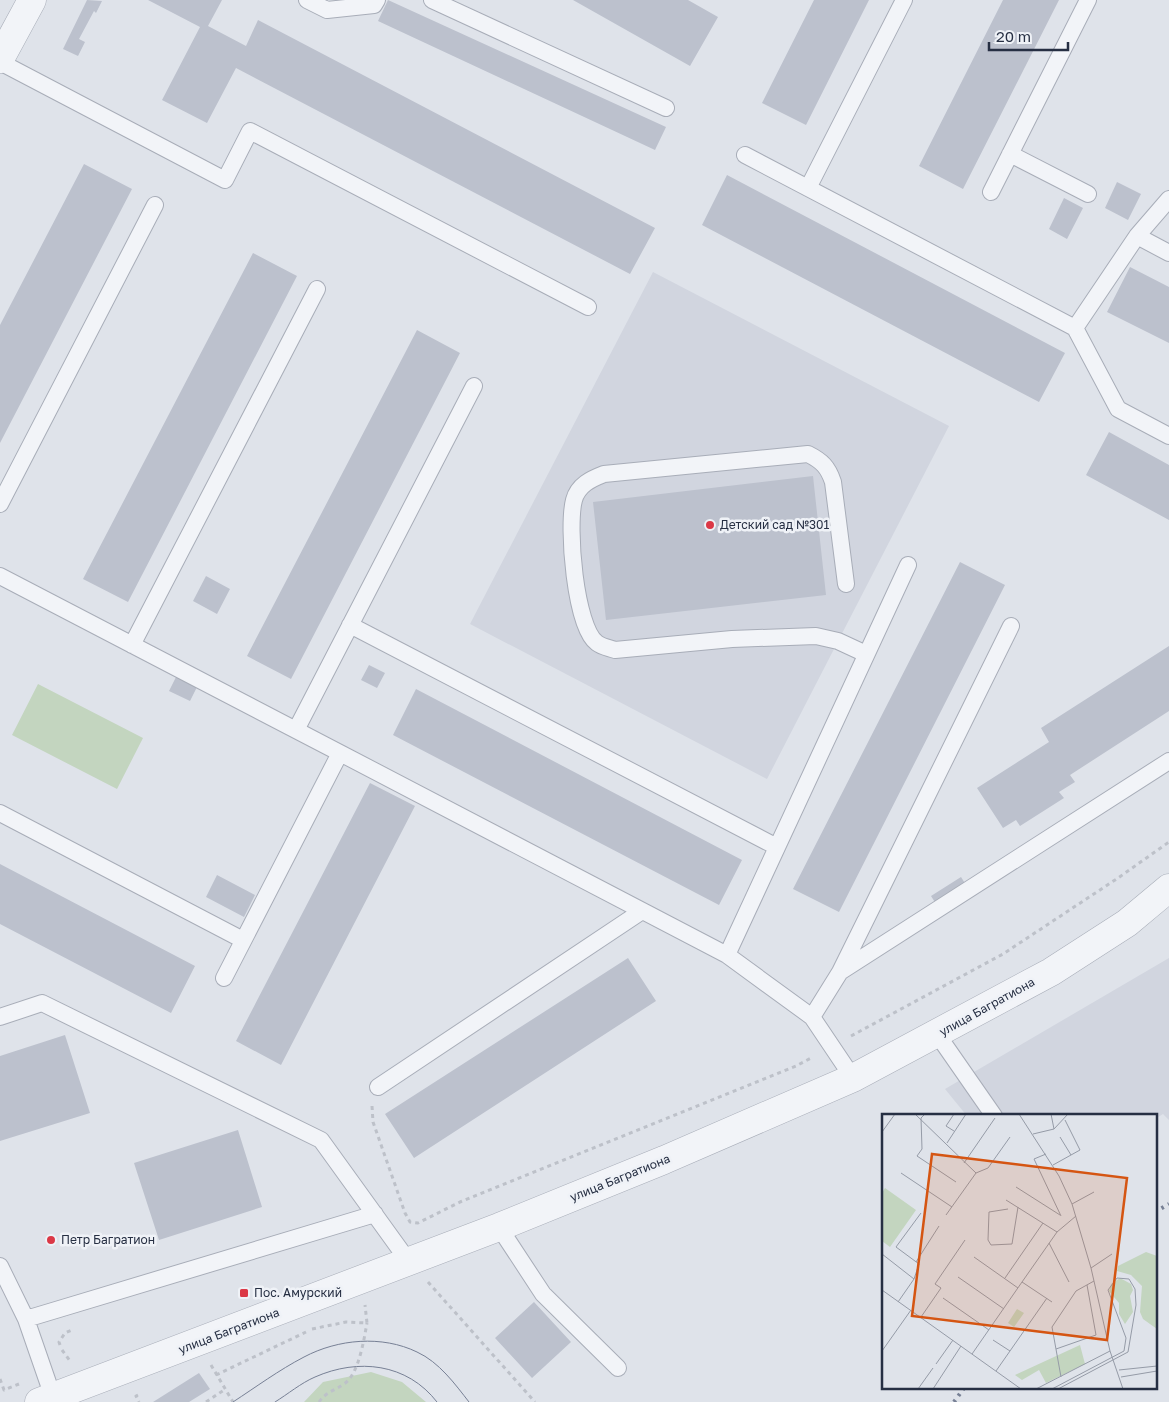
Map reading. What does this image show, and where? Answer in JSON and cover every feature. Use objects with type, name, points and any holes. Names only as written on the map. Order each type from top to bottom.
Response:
[{"type":"street","points":[[0,61],[32,0]]},
{"type":"street","name":"улица Багратиона","points":[[46,1400],[499,1228],[664,1160],[853,1078],[1051,972],[1127,923],[1169,888]]},
{"type":"lane","points":[[307,0],[327,10],[374,5],[377,0]]},
{"type":"lane","points":[[432,0],[666,108]]},
{"type":"lane","points":[[808,188],[904,0]]},
{"type":"lane","points":[[991,192],[1088,0]]},
{"type":"lane","points":[[0,61],[225,180],[250,131],[588,307]]},
{"type":"lane","points":[[1010,154],[1088,194]]},
{"type":"lane","points":[[745,155],[1075,328],[1118,409],[1169,436]]},
{"type":"lane","points":[[1075,328],[1136,236],[1169,199]]},
{"type":"lane","points":[[0,504],[155,205]]},
{"type":"lane","points":[[1136,236],[1169,253]]},
{"type":"lane","points":[[132,645],[317,289]]},
{"type":"lane","points":[[296,730],[474,386]]},
{"type":"lane","points":[[846,584],[833,482],[829,468],[820,459],[808,454],[604,474],[586,480],[574,498],[571,523],[577,601],[586,628],[597,643],[615,650],[732,639],[816,636],[838,641],[866,654]]},
{"type":"lane","points":[[727,954],[908,565]]},
{"type":"lane","points":[[0,576],[727,954],[812,1017],[853,1078]]},
{"type":"lane","points":[[350,625],[777,847]]},
{"type":"lane","points":[[812,1017],[840,972],[1011,626]]},
{"type":"lane","points":[[224,978],[340,753]]},
{"type":"lane","points":[[840,972],[1169,761]]},
{"type":"lane","points":[[0,813],[243,940]]},
{"type":"lane","points":[[378,1087],[642,911]]},
{"type":"lane","points":[[0,1016],[42,1003],[321,1140],[410,1262]]},
{"type":"lane","points":[[937,1034],[993,1114]]},
{"type":"lane","points":[[26,1319],[375,1214]]},
{"type":"lane","points":[[499,1228],[543,1294],[618,1368]]},
{"type":"lane","points":[[0,1266],[26,1319],[46,1400]]},
{"type":"path","points":[[378,1087],[371,1102],[373,1122],[405,1213],[410,1222],[418,1223],[460,1202],[796,1066],[1003,954],[1169,842]]},
{"type":"path","points":[[410,1262],[535,1402]]},
{"type":"path","points":[[319,1402],[326,1393],[346,1384],[362,1353],[367,1323],[365,1303]]},
{"type":"path","points":[[216,1375],[310,1330],[346,1322],[367,1323]]},
{"type":"path","points":[[73,1330],[65,1332],[59,1342],[62,1353],[75,1363]]},
{"type":"path","points":[[203,1368],[212,1364],[224,1390],[233,1402]]},
{"type":"path","points":[[206,1402],[224,1390]]},
{"type":"path","points":[[139,1402],[136,1396],[145,1392]]},
{"type":"shaded area","name":"Детский сад №301","points":[[653,272],[949,426],[767,779],[470,624]]},
{"type":"shaded area","points":[[1169,958],[1169,1120],[1163,1114],[1156,1118],[1156,1114],[965,1114],[945,1089]]},
{"type":"green space","points":[[38,684],[143,738],[117,789],[12,735]]},
{"type":"green space","points":[[371,1372],[402,1382],[426,1402],[304,1402],[323,1382]]},
{"type":"building","points":[[87,0],[102,1],[96,13],[94,11],[79,39],[85,42],[78,56],[63,49]]},
{"type":"building","points":[[148,0],[222,0],[208,26],[246,46],[258,20],[655,228],[630,274],[236,68],[207,123],[162,100],[200,27]]},
{"type":"building","points":[[388,0],[666,127],[655,150],[378,21]]},
{"type":"building","points":[[573,0],[688,0],[718,17],[690,66]]},
{"type":"building","points":[[814,0],[869,0],[806,125],[762,103]]},
{"type":"building","points":[[1003,0],[1059,0],[963,189],[919,166]]},
{"type":"building","points":[[84,164],[132,189],[0,443],[0,325]]},
{"type":"building","points":[[727,175],[1065,353],[1039,402],[702,225]]},
{"type":"building","points":[[1117,182],[1141,194],[1128,220],[1105,208]]},
{"type":"building","points":[[1064,198],[1083,208],[1067,239],[1049,229]]},
{"type":"building","points":[[253,253],[297,276],[128,602],[83,579]]},
{"type":"building","points":[[1130,267],[1169,287],[1169,343],[1107,312]]},
{"type":"building","points":[[417,330],[460,353],[291,679],[247,656]]},
{"type":"building","points":[[1109,432],[1169,465],[1169,520],[1086,475]]},
{"type":"building","points":[[813,476],[826,595],[606,620],[593,502]]},
{"type":"building","points":[[960,562],[1005,585],[839,912],[793,889]]},
{"type":"building","points":[[206,576],[230,589],[217,614],[193,601]]},
{"type":"building","points":[[1169,646],[1169,711],[1070,775],[1075,782],[1059,792],[1064,798],[1020,826],[1016,820],[1003,828],[977,788],[1049,742],[1041,728]]},
{"type":"building","points":[[369,665],[385,673],[377,688],[361,680]]},
{"type":"building","points":[[176,677],[197,687],[190,701],[169,691]]},
{"type":"building","points":[[416,689],[742,860],[719,905],[393,735]]},
{"type":"building","points":[[370,783],[415,806],[281,1065],[236,1041]]},
{"type":"building","points":[[0,864],[195,966],[171,1013],[0,924]]},
{"type":"building","points":[[217,875],[255,895],[244,917],[206,897]]},
{"type":"building","points":[[961,877],[968,888],[938,907],[931,896]]},
{"type":"building","points":[[628,958],[656,1001],[414,1158],[385,1114]]},
{"type":"building","points":[[65,1035],[90,1113],[0,1141],[0,1056]]},
{"type":"building","points":[[238,1130],[262,1207],[159,1240],[134,1163]]},
{"type":"building","points":[[534,1302],[571,1342],[532,1378],[495,1338]]},
{"type":"building","points":[[199,1373],[210,1389],[189,1402],[153,1402]]},
{"type":"tram line","points":[[233,1402],[304,1357],[331,1346],[360,1341],[389,1343],[425,1356],[446,1374],[469,1402]]},
{"type":"tram line","points":[[275,1402],[315,1377],[348,1367],[365,1366],[397,1372],[425,1389],[437,1402]]},
{"type":"railway","points":[[1156,1211],[1169,1204]]},
{"type":"railway","points":[[954,1402],[963,1390]]},
{"type":"place","name":"Детский сад №301","points":[[710,525]]},
{"type":"place","name":"Петр Багратион","points":[[51,1240]]},
{"type":"place","name":"Пос. Амурский","points":[[244,1293]]}]
